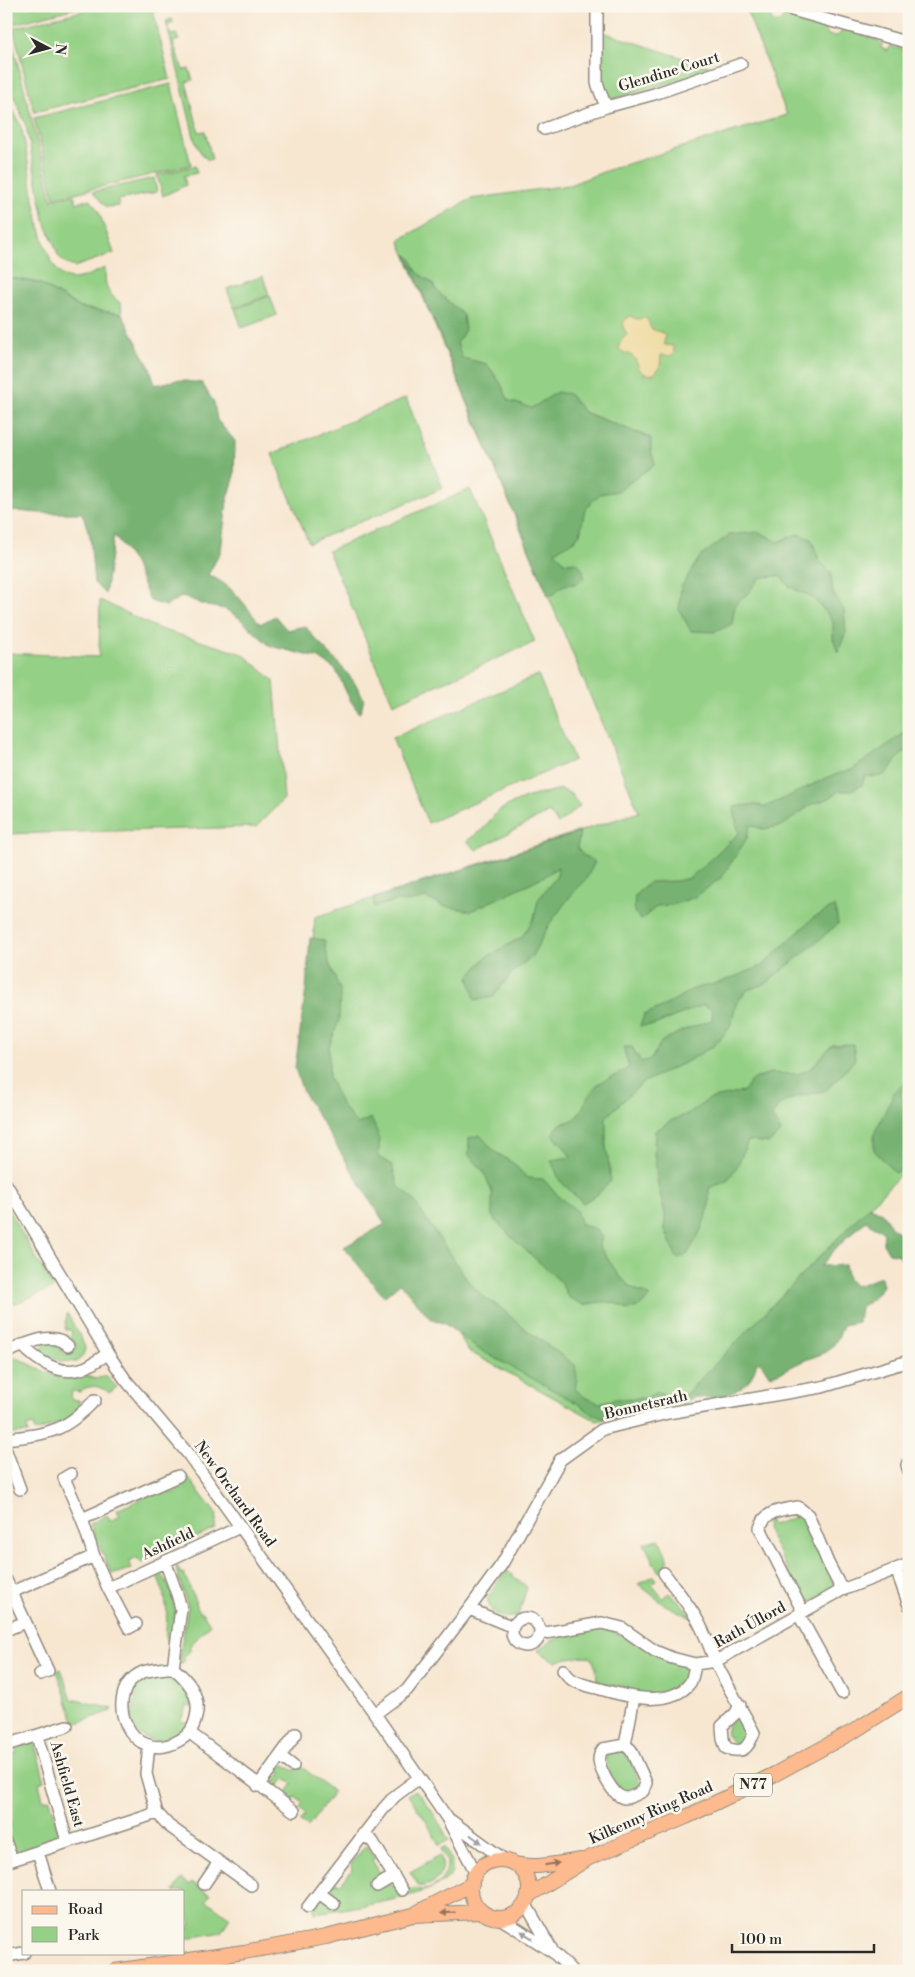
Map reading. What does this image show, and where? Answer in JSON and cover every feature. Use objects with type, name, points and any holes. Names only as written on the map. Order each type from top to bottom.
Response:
[{"type":"main road","name":"Kilkenny Ring Road","points":[[527,1899],[589,1858],[686,1817],[776,1774],[854,1731],[909,1696]]},
{"type":"main road","name":"Kilkenny Ring Road","points":[[510,1863],[526,1867],[543,1866],[589,1858]]},
{"type":"main road","name":"N77","points":[[413,1915],[474,1879],[484,1866],[493,1861],[510,1863]]},
{"type":"main road","points":[[510,1863],[523,1872],[528,1882],[527,1899]]},
{"type":"main road","points":[[474,1879],[472,1896],[482,1912]]},
{"type":"main road","name":"N77","points":[[115,1971],[262,1949],[326,1937],[413,1915],[482,1912],[500,1918],[510,1917],[518,1912],[527,1899]]},
{"type":"street","name":"Glendine Court","points":[[597,6],[597,83],[606,106]]},
{"type":"street","points":[[778,6],[908,42]]},
{"type":"street","name":"Glendine Court","points":[[544,129],[606,106],[654,94],[742,64]]},
{"type":"street","name":"New Orchard Road","points":[[6,1184],[108,1354],[136,1393],[188,1454],[375,1714],[447,1818],[474,1879]]},
{"type":"street","points":[[6,1353],[22,1345],[53,1338],[58,1338],[68,1346]]},
{"type":"street","points":[[22,1345],[33,1357],[50,1366],[67,1371],[83,1368],[108,1354]]},
{"type":"street","name":"Bonnetsrath","points":[[375,1714],[408,1690],[502,1564],[560,1460],[603,1429],[668,1413],[822,1387],[909,1361]]},
{"type":"street","points":[[6,1439],[38,1435],[70,1424],[95,1400]]},
{"type":"street","points":[[6,1451],[20,1489]]},
{"type":"street","points":[[71,1474],[64,1478],[82,1519],[94,1556],[129,1628],[136,1624]]},
{"type":"street","points":[[82,1519],[173,1483]]},
{"type":"street","name":"Rath Úllord","points":[[842,1590],[828,1563],[808,1515],[798,1507],[776,1511],[762,1520],[760,1528],[842,1693]]},
{"type":"street","name":"Ashfield","points":[[108,1588],[240,1527]]},
{"type":"street","points":[[12,1592],[94,1556]]},
{"type":"street","points":[[165,1561],[181,1609],[173,1668]]},
{"type":"street","name":"Rath Úllord","points":[[513,1627],[514,1641],[522,1646],[532,1645],[540,1634],[602,1623],[622,1628],[655,1651],[695,1664],[716,1661],[842,1590],[909,1564]]},
{"type":"street","points":[[896,1569],[909,1605]]},
{"type":"street","name":"Rath Úllord","points":[[664,1573],[696,1618],[716,1661],[740,1705]]},
{"type":"street","points":[[6,1580],[48,1671],[40,1674]]},
{"type":"street","points":[[469,1609],[513,1627],[518,1620],[528,1618],[535,1622],[540,1629],[540,1634]]},
{"type":"street","points":[[6,1630],[25,1622]]},
{"type":"street","points":[[563,1670],[572,1680],[609,1692],[634,1697],[663,1698],[680,1691],[690,1682],[695,1664]]},
{"type":"street","points":[[173,1668],[188,1682],[195,1693],[198,1706],[196,1719],[190,1733],[184,1738],[168,1746],[155,1747],[135,1737],[124,1721],[121,1706],[125,1691],[130,1683],[142,1673],[173,1668]]},
{"type":"street","points":[[625,1745],[634,1697]]},
{"type":"street","name":"Ashfield East","points":[[6,1745],[67,1726]]},
{"type":"street","points":[[190,1733],[258,1786],[294,1811]]},
{"type":"street","points":[[258,1786],[296,1734]]},
{"type":"street","name":"Ashfield East","points":[[37,1736],[67,1841]]},
{"type":"street","points":[[149,1745],[146,1774],[157,1813],[169,1826],[251,1885]]},
{"type":"street","points":[[625,1745],[631,1750],[646,1783],[643,1791],[623,1798],[616,1794],[612,1788],[600,1762],[600,1754],[603,1749],[625,1745]]},
{"type":"street","points":[[280,1756],[293,1766]]},
{"type":"street","points":[[308,1907],[395,1796],[418,1778]]},
{"type":"street","name":"Ashfield East","points":[[6,1843],[12,1860],[157,1813]]},
{"type":"street","name":"New Orchard Road","points":[[447,1818],[510,1863]]},
{"type":"street","points":[[364,1834],[373,1842],[402,1890]]},
{"type":"street","points":[[38,1852],[50,1890]]},
{"type":"street","points":[[204,1884],[219,1862]]},
{"type":"street","points":[[377,1886],[394,1876]]},
{"type":"street","points":[[319,1893],[334,1904]]},
{"type":"street","points":[[527,1899],[553,1952]]},
{"type":"street","points":[[500,1918],[553,1952],[572,1971]]},
{"type":"street","points":[[6,1956],[22,1953]]},
{"type":"green space","points":[[6,6],[84,6],[6,26]]},
{"type":"green space","points":[[102,6],[152,6],[170,79],[34,112],[13,28]]},
{"type":"green space","points":[[748,6],[764,10],[773,22],[779,22],[786,15],[825,25],[827,35],[837,36],[844,29],[878,40],[882,44],[881,48],[888,51],[890,46],[909,52],[909,1166],[678,1402],[597,1421],[468,1351],[302,1071],[315,917],[639,812],[399,240],[471,199],[569,185],[611,169],[787,115],[748,14]]},
{"type":"green space","points":[[172,19],[173,23],[167,26],[166,21]]},
{"type":"green space","points":[[167,27],[171,35],[176,34],[179,40],[173,42],[183,70],[189,69],[193,80],[186,82],[199,132],[205,131],[212,159],[208,160],[202,155],[195,141]]},
{"type":"green space","points":[[603,32],[717,69],[613,99],[608,94],[603,78]]},
{"type":"green space","points":[[10,33],[52,200],[74,195],[77,203],[90,199],[98,210],[114,253],[74,267],[59,257],[44,219],[26,126],[6,77],[6,34]]},
{"type":"green space","points":[[171,84],[191,165],[54,198],[34,118]]},
{"type":"green space","points":[[6,96],[22,131],[36,210],[47,252],[55,267],[65,277],[74,279],[105,268],[107,288],[112,296],[121,304],[122,314],[81,308],[39,283],[6,277]]},
{"type":"green space","points":[[195,166],[197,173],[184,176],[186,185],[163,196],[157,175]]},
{"type":"green space","points":[[154,178],[157,192],[118,200],[119,206],[106,207],[93,192]]},
{"type":"green space","points":[[406,254],[410,257],[417,272],[432,283],[438,292],[463,315],[465,330],[457,343],[462,358],[487,364],[500,382],[509,401],[532,408],[557,392],[569,394],[584,412],[651,438],[651,451],[655,464],[618,491],[600,494],[585,509],[580,534],[574,541],[555,551],[565,563],[577,562],[583,570],[584,578],[578,584],[564,585],[554,594],[548,595]]},
{"type":"green space","points":[[263,276],[269,295],[234,308],[227,289]]},
{"type":"green space","points":[[6,277],[39,283],[81,308],[122,314],[150,368],[155,385],[177,380],[202,383],[214,403],[217,420],[235,441],[234,479],[227,501],[221,551],[208,575],[231,589],[260,624],[275,616],[287,630],[305,626],[358,688],[364,699],[360,714],[350,700],[336,670],[319,658],[270,646],[238,617],[225,609],[207,606],[183,596],[166,606],[150,601],[134,563],[114,535],[105,594],[94,583],[90,536],[82,513],[39,513],[6,510]]},
{"type":"green space","points":[[270,296],[277,315],[242,328],[235,309]]},
{"type":"green space","points":[[406,398],[443,488],[309,543],[272,454]]},
{"type":"green space","points":[[470,489],[535,642],[393,704],[328,551]]},
{"type":"green space","points":[[760,532],[778,542],[797,534],[811,539],[820,562],[831,572],[833,593],[844,610],[846,632],[838,652],[833,638],[833,622],[821,606],[808,595],[790,587],[780,576],[761,577],[735,605],[732,624],[715,632],[691,631],[679,610],[681,587],[700,557],[729,535]]},
{"type":"green space","points":[[100,600],[157,628],[243,654],[274,681],[284,799],[256,827],[6,834],[6,653],[99,657]]},
{"type":"green space","points":[[538,675],[574,760],[428,823],[392,738]]},
{"type":"green space","points":[[909,730],[909,750],[901,755],[882,776],[865,776],[862,785],[850,791],[839,791],[828,799],[812,804],[782,826],[763,829],[750,825],[747,838],[722,877],[695,897],[672,905],[657,906],[641,920],[634,912],[635,895],[650,882],[676,881],[690,878],[739,833],[734,807],[755,804],[765,807],[828,777],[853,769]]},
{"type":"green space","points":[[561,789],[571,794],[580,806],[558,824],[549,812],[476,850],[467,841],[483,829],[497,812],[509,805],[528,797]]},
{"type":"green space","points":[[580,832],[577,848],[583,855],[595,862],[586,879],[575,890],[550,923],[532,956],[512,973],[493,997],[475,1000],[469,977],[485,958],[522,937],[534,918],[538,900],[557,876],[558,867],[545,876],[471,911],[443,906],[426,898],[408,902],[396,901],[374,907],[374,898]]},
{"type":"green space","points":[[835,906],[838,924],[767,983],[747,990],[736,1004],[730,1027],[715,1045],[690,1060],[642,1083],[606,1117],[606,1147],[610,1182],[598,1194],[583,1203],[560,1181],[551,1160],[571,1157],[562,1144],[552,1135],[559,1126],[576,1117],[591,1091],[598,1084],[629,1067],[623,1047],[632,1047],[641,1062],[651,1059],[662,1041],[684,1030],[712,1020],[712,1009],[703,1005],[654,1025],[640,1026],[644,1015],[693,989],[721,982],[762,966],[813,918]]},
{"type":"green space","points":[[310,938],[324,940],[328,960],[340,990],[339,1020],[329,1047],[329,1078],[342,1106],[357,1124],[371,1118],[380,1139],[378,1157],[392,1165],[398,1186],[412,1198],[468,1281],[484,1297],[575,1365],[577,1377],[575,1389],[586,1398],[599,1403],[616,1399],[646,1398],[657,1392],[667,1396],[668,1401],[664,1409],[621,1419],[602,1418],[592,1413],[475,1347],[445,1324],[430,1318],[400,1283],[384,1297],[344,1247],[385,1224],[303,1092],[295,1068],[306,989]]},
{"type":"green space","points":[[853,1044],[855,1059],[842,1075],[825,1091],[799,1096],[780,1104],[772,1116],[781,1132],[769,1143],[748,1141],[738,1165],[727,1181],[709,1188],[709,1208],[700,1232],[687,1255],[677,1258],[665,1230],[665,1214],[658,1186],[654,1153],[655,1131],[670,1121],[688,1114],[709,1099],[743,1092],[752,1080],[770,1073],[797,1074],[810,1069],[832,1045]]},
{"type":"green space","points":[[909,1080],[909,1089],[900,1092],[909,1116],[909,1163],[895,1173],[874,1150],[874,1134],[895,1091]]},
{"type":"green space","points":[[480,1135],[494,1151],[513,1163],[527,1178],[543,1179],[560,1198],[576,1210],[581,1225],[594,1228],[602,1237],[599,1246],[618,1274],[629,1286],[651,1297],[640,1306],[628,1310],[617,1304],[607,1302],[584,1305],[568,1297],[561,1282],[510,1236],[492,1216],[492,1192],[484,1172],[469,1155],[469,1138]]},
{"type":"green space","points":[[6,1206],[54,1288],[6,1307]]},
{"type":"green space","points":[[869,1206],[881,1212],[893,1229],[903,1235],[909,1232],[909,1265],[903,1263],[899,1255],[889,1253],[883,1243],[884,1233],[866,1221],[838,1246],[821,1266],[845,1265],[848,1279],[856,1286],[881,1277],[883,1286],[871,1300],[860,1308],[858,1322],[843,1325],[832,1347],[823,1353],[769,1375],[762,1364],[757,1361],[752,1376],[741,1388],[718,1397],[693,1397],[683,1407],[678,1402]]},
{"type":"green space","points":[[67,1313],[85,1348],[83,1356],[76,1362],[60,1361],[40,1351],[45,1343],[57,1344],[64,1354],[74,1351],[76,1345],[71,1338],[72,1331],[65,1329]]},
{"type":"green space","points":[[11,1355],[50,1374],[66,1379],[87,1376],[96,1379],[106,1376],[117,1387],[109,1393],[95,1386],[80,1392],[72,1391],[71,1399],[79,1400],[80,1411],[64,1421],[35,1432],[33,1425],[27,1427],[28,1433],[9,1434],[6,1433],[6,1357]]},
{"type":"green space","points":[[187,1476],[217,1515],[215,1529],[141,1563],[138,1558],[129,1562],[132,1568],[118,1573],[111,1573],[90,1524],[107,1515],[110,1521],[120,1516],[117,1510],[163,1489],[169,1490],[172,1493],[177,1491],[178,1482]]},
{"type":"green space","points":[[794,1511],[804,1517],[835,1584],[831,1591],[810,1602],[803,1600],[768,1532],[766,1523],[769,1520],[772,1525],[793,1518]]},
{"type":"green space","points":[[659,1539],[669,1561],[660,1572],[657,1570],[644,1543]]},
{"type":"green space","points":[[177,1566],[181,1574],[184,1573],[200,1613],[202,1612],[210,1624],[189,1647],[191,1650],[183,1658],[185,1660],[181,1665],[179,1659],[188,1607],[176,1569]]},
{"type":"green space","points":[[506,1570],[527,1587],[519,1614],[508,1617],[501,1616],[491,1610],[487,1599]]},
{"type":"green space","points":[[160,1573],[169,1586],[175,1609],[171,1642],[165,1639],[166,1606],[163,1591],[156,1574]]},
{"type":"green space","points":[[654,1576],[657,1580],[652,1585],[663,1598],[669,1593],[679,1601],[694,1619],[665,1605],[638,1584]]},
{"type":"green space","points":[[603,1629],[633,1639],[681,1666],[686,1670],[687,1676],[681,1686],[659,1695],[639,1694],[620,1686],[597,1683],[596,1668],[591,1657],[573,1657],[556,1662],[538,1651],[552,1641],[568,1634]]},
{"type":"green space","points":[[61,1669],[72,1699],[113,1709],[112,1711],[75,1724],[57,1671]]},
{"type":"green space","points":[[160,1673],[172,1673],[185,1687],[192,1707],[186,1706],[181,1721],[189,1723],[184,1730],[171,1739],[156,1741],[142,1736],[135,1730],[130,1723],[125,1708],[134,1709],[136,1693],[128,1691],[141,1678]]},
{"type":"green space","points":[[739,1715],[748,1731],[748,1737],[741,1742],[732,1743],[726,1734],[728,1725]]},
{"type":"green space","points":[[32,1743],[35,1745],[45,1781],[39,1783],[43,1800],[50,1799],[60,1836],[58,1840],[21,1853],[12,1847],[6,1829],[11,1826],[6,1815],[6,1756],[17,1753],[15,1746]]},
{"type":"green space","points":[[609,1750],[619,1750],[628,1754],[640,1784],[638,1789],[624,1794],[616,1784],[608,1767],[607,1756]]},
{"type":"green space","points":[[280,1765],[285,1765],[294,1771],[299,1765],[334,1792],[308,1827],[300,1822],[305,1814],[299,1809],[303,1803],[295,1797],[290,1802],[286,1797],[293,1784],[285,1779],[277,1788],[272,1789],[268,1786],[270,1778],[276,1781],[282,1772],[277,1768]]},
{"type":"green space","points":[[415,1790],[429,1807],[449,1840],[439,1845],[426,1821],[408,1795]]},
{"type":"green space","points":[[366,1845],[375,1858],[372,1860],[380,1873],[386,1869],[390,1884],[394,1885],[400,1894],[409,1888],[411,1890],[415,1888],[426,1890],[367,1905],[315,1913],[314,1908],[321,1899],[331,1896],[329,1890],[334,1883],[341,1884],[352,1870],[351,1864]]},
{"type":"green space","points":[[445,1847],[451,1863],[452,1872],[445,1881],[437,1885],[446,1870],[447,1864],[441,1849]]},
{"type":"green space","points":[[440,1855],[442,1866],[439,1876],[431,1884],[419,1886],[410,1872]]},
{"type":"green space","points":[[182,1879],[190,1885],[192,1882],[210,1895],[206,1900],[230,1918],[221,1932],[185,1939],[185,1930],[189,1928],[191,1921],[185,1910],[185,1890],[175,1890]]},
{"type":"sand","points":[[630,316],[648,320],[651,329],[665,335],[665,345],[673,346],[674,353],[671,356],[661,355],[660,367],[654,374],[644,374],[635,359],[619,348],[620,342],[627,334],[623,327],[623,322]]}]
